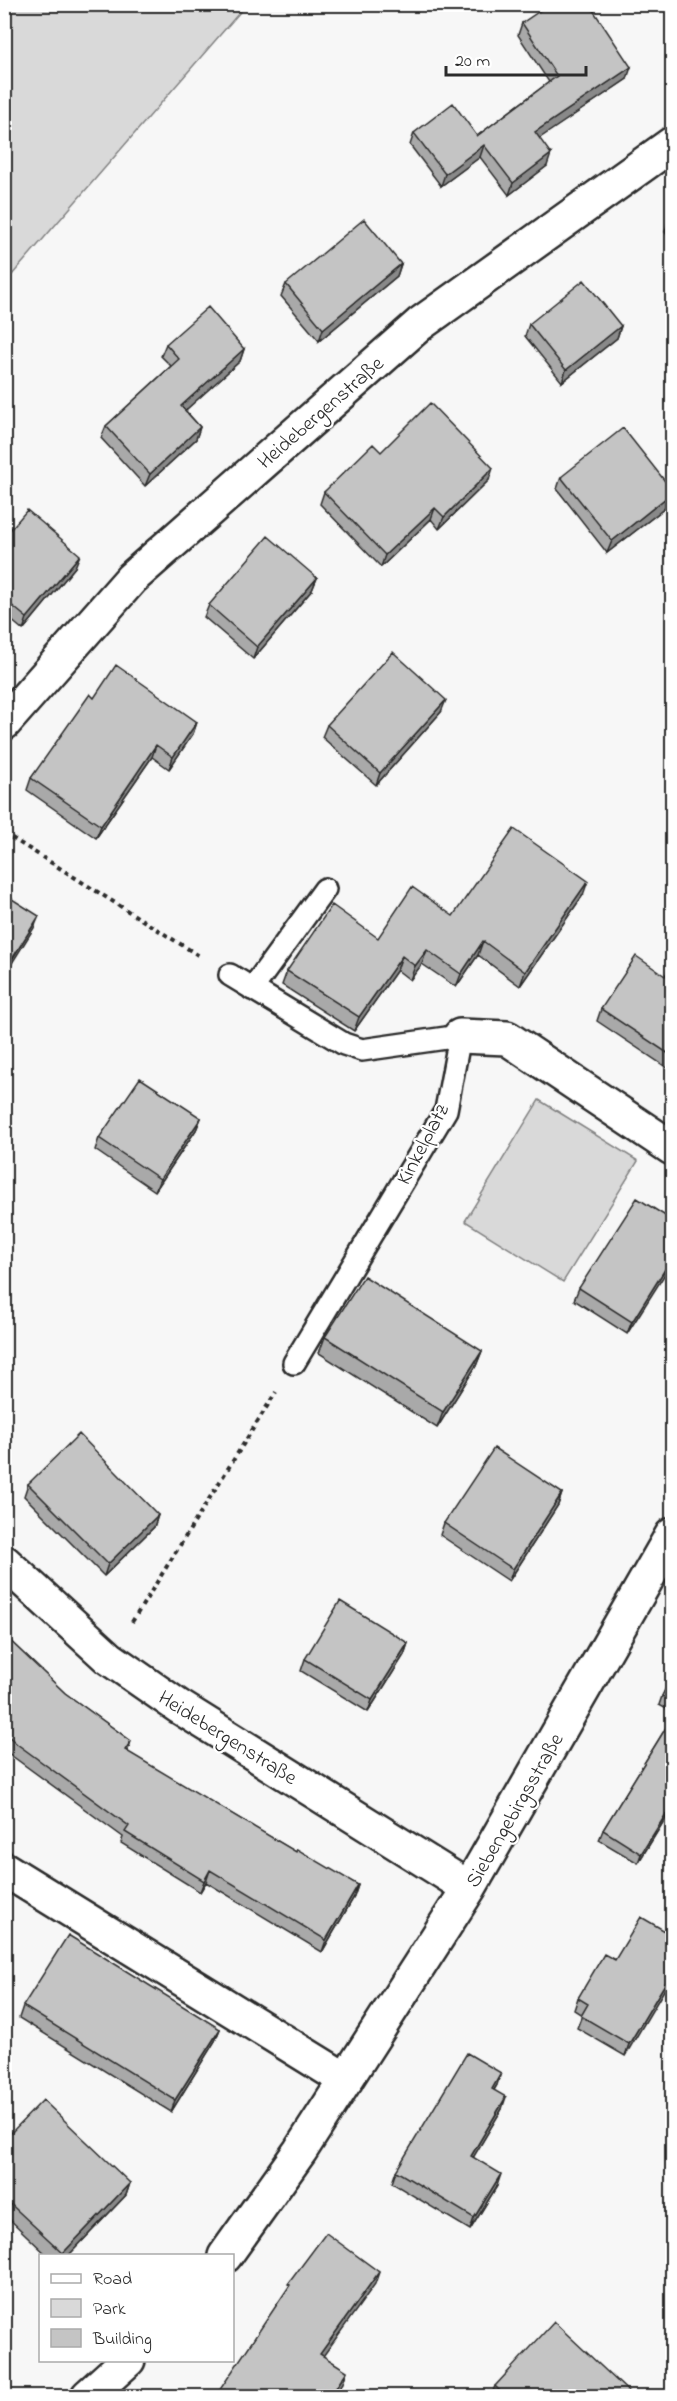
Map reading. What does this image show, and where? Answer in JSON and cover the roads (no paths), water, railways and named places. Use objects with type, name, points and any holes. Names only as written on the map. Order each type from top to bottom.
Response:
[{"type":"street","name":"Heidebergenstraße","points":[[4,723],[132,578],[411,331],[672,144]]},
{"type":"street","points":[[459,1036],[507,1038],[672,1148]]},
{"type":"street","name":"Siebengebirgsstraße","points":[[226,2254],[300,2151],[469,1888],[669,1548]]},
{"type":"street","name":"Heidebergenstraße","points":[[4,1562],[109,1658],[177,1706],[469,1888]]},
{"type":"street","points":[[4,1869],[346,2080]]},
{"type":"street","points":[[88,2397],[127,2362]]},
{"type":"lane","points":[[252,989],[326,889]]},
{"type":"lane","points":[[230,975],[344,1044],[362,1050],[459,1036]]},
{"type":"lane","name":"Kinkelplatz","points":[[294,1363],[446,1110],[459,1036]]}]
